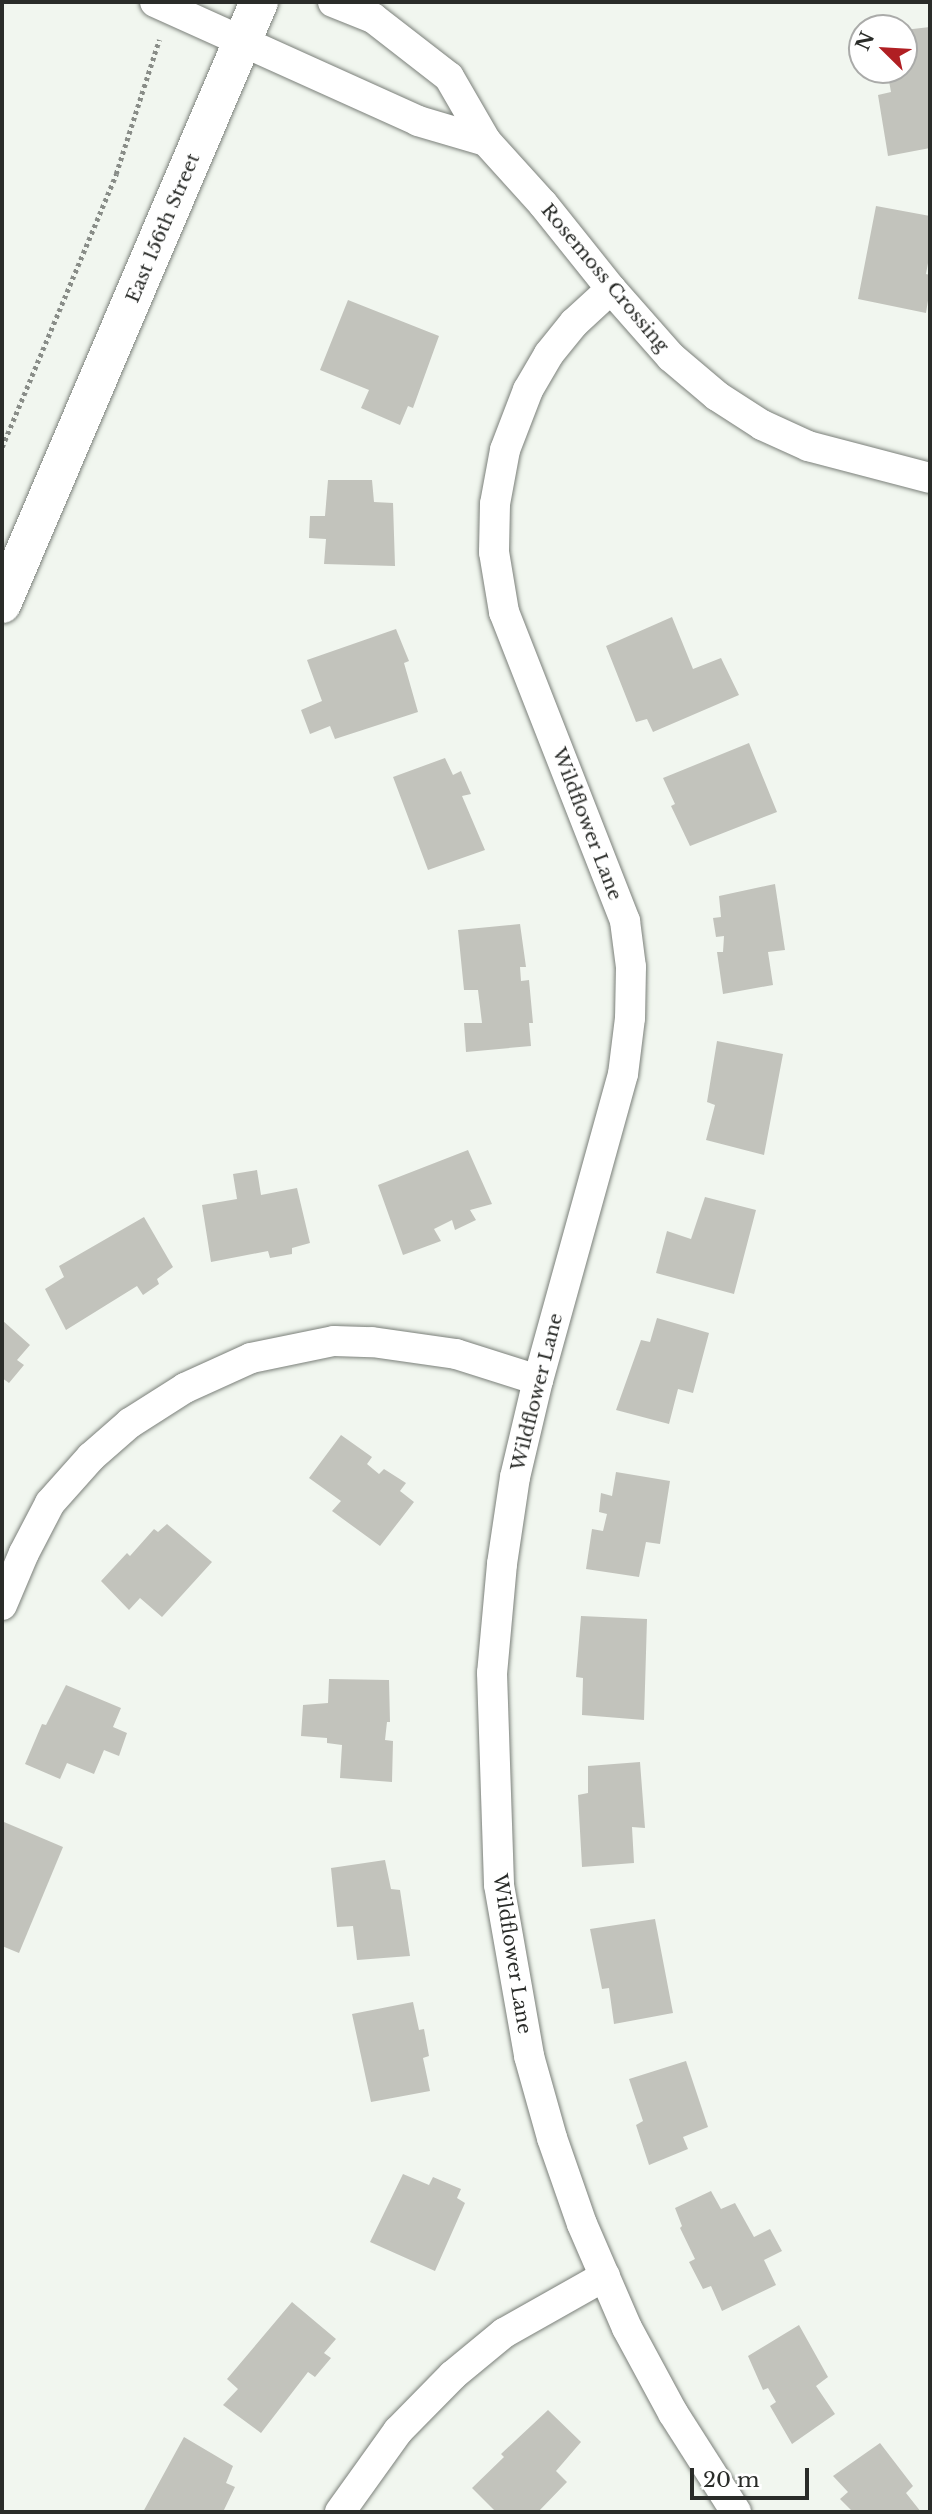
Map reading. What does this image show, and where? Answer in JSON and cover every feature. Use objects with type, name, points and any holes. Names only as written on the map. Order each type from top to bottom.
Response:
[{"type":"street","name":"East 156th Street","points":[[2,604],[259,2]]},
{"type":"street","name":"Rosemoss Crossing","points":[[333,2],[373,18],[449,77],[486,141],[543,204],[611,289],[671,356],[717,396],[762,425],[808,446],[930,478]]},
{"type":"street","points":[[164,6],[340,83],[418,121],[486,141]]},
{"type":"street","name":"Wildflower Lane","points":[[611,289],[574,323],[549,354],[528,390],[505,450],[495,504],[494,552],[504,612],[625,921],[631,967],[630,1018],[623,1074],[538,1380],[515,1477],[502,1564],[492,1673],[499,1885],[529,2056],[556,2151],[627,2328],[673,2413],[736,2512]]},
{"type":"street","points":[[2,1605],[24,1553],[50,1503],[91,1457],[130,1423],[185,1388],[251,1358],[334,1341],[372,1342],[456,1354],[538,1380]]},
{"type":"street","points":[[340,2512],[398,2431],[453,2375],[504,2333],[605,2276]]},
{"type":"path","points":[[2,447],[116,174],[154,49],[164,6]]},
{"type":"building","points":[[930,27],[930,148],[888,156],[878,95],[891,92],[890,84],[918,84],[918,28]]},
{"type":"building","points":[[876,206],[930,216],[930,252],[926,274],[930,275],[930,288],[926,313],[858,299]]},
{"type":"building","points":[[348,300],[439,336],[413,408],[408,406],[400,425],[361,408],[369,390],[320,370]]},
{"type":"building","points":[[328,480],[372,480],[374,502],[393,503],[395,566],[324,564],[326,539],[309,538],[310,516],[325,516]]},
{"type":"building","points":[[672,617],[693,669],[721,658],[739,695],[653,732],[647,719],[636,722],[606,646]]},
{"type":"building","points":[[396,629],[409,661],[404,663],[418,712],[335,739],[330,726],[310,734],[301,710],[322,701],[307,660]]},
{"type":"building","points":[[749,743],[777,812],[690,846],[671,806],[675,804],[663,778]]},
{"type":"building","points":[[445,758],[453,775],[461,771],[471,794],[462,796],[485,850],[428,870],[393,777]]},
{"type":"building","points":[[775,884],[785,950],[768,952],[773,985],[723,994],[717,952],[723,952],[724,936],[716,937],[713,918],[721,917],[719,896]]},
{"type":"building","points":[[520,924],[526,967],[520,967],[521,981],[529,980],[533,1023],[529,1023],[531,1046],[466,1052],[464,1023],[482,1023],[478,990],[464,990],[458,930]]},
{"type":"building","points":[[717,1041],[783,1054],[764,1155],[706,1140],[715,1105],[707,1102]]},
{"type":"building","points":[[468,1150],[492,1204],[470,1210],[476,1220],[455,1230],[452,1220],[434,1229],[441,1241],[403,1255],[378,1185]]},
{"type":"building","points":[[257,1170],[261,1195],[297,1188],[310,1243],[292,1248],[292,1254],[270,1258],[268,1251],[211,1262],[202,1205],[237,1199],[233,1174]]},
{"type":"building","points":[[705,1197],[756,1210],[734,1294],[656,1273],[667,1231],[691,1239]]},
{"type":"building","points":[[144,1217],[173,1267],[157,1279],[159,1284],[143,1295],[137,1286],[66,1330],[45,1289],[64,1277],[59,1266]]},
{"type":"building","points":[[657,1318],[709,1333],[693,1393],[678,1389],[669,1424],[616,1410],[641,1340],[650,1342]]},
{"type":"building","points":[[2,1320],[30,1345],[17,1360],[24,1365],[9,1383],[2,1378]]},
{"type":"building","points":[[341,1435],[372,1457],[367,1464],[379,1474],[384,1469],[406,1483],[400,1491],[414,1502],[380,1546],[332,1511],[341,1501],[309,1478]]},
{"type":"building","points":[[616,1472],[670,1481],[660,1544],[646,1542],[639,1577],[586,1569],[592,1529],[603,1531],[607,1514],[599,1512],[601,1493],[612,1496]]},
{"type":"building","points":[[167,1524],[212,1562],[162,1617],[140,1598],[129,1610],[101,1581],[127,1553],[130,1556],[154,1529],[158,1532]]},
{"type":"building","points":[[581,1616],[647,1619],[644,1720],[582,1715],[583,1678],[576,1677]]},
{"type":"building","points":[[329,1679],[389,1680],[390,1722],[387,1722],[385,1740],[393,1741],[392,1782],[340,1778],[342,1745],[327,1743],[327,1738],[301,1736],[303,1705],[328,1703]]},
{"type":"building","points":[[66,1685],[121,1708],[113,1727],[127,1733],[119,1756],[104,1750],[94,1774],[67,1763],[60,1779],[25,1764],[42,1724],[46,1725]]},
{"type":"building","points":[[640,1762],[645,1828],[632,1827],[634,1863],[582,1867],[578,1795],[588,1793],[588,1766]]},
{"type":"building","points":[[4,1822],[63,1847],[19,1953],[2,1946]]},
{"type":"building","points":[[385,1860],[391,1889],[400,1890],[410,1956],[357,1960],[353,1926],[337,1927],[331,1868]]},
{"type":"building","points":[[655,1919],[673,2013],[614,2024],[609,1988],[602,1989],[590,1929]]},
{"type":"building","points":[[413,2002],[419,2030],[424,2029],[429,2056],[423,2058],[430,2091],[371,2102],[352,2014]]},
{"type":"building","points":[[686,2061],[708,2127],[683,2137],[688,2149],[649,2165],[636,2125],[643,2121],[629,2079]]},
{"type":"building","points":[[403,2174],[429,2185],[433,2177],[461,2189],[457,2198],[465,2203],[435,2271],[370,2242]]},
{"type":"building","points":[[711,2191],[721,2209],[735,2203],[754,2237],[770,2229],[782,2251],[764,2260],[776,2285],[722,2311],[711,2286],[703,2289],[689,2262],[695,2259],[680,2228],[682,2226],[675,2208]]},
{"type":"building","points":[[292,2302],[336,2339],[324,2353],[331,2358],[315,2377],[308,2372],[261,2433],[223,2405],[238,2389],[227,2379]]},
{"type":"building","points":[[799,2325],[828,2377],[816,2386],[835,2414],[792,2444],[770,2406],[776,2402],[768,2388],[763,2390],[748,2356]]},
{"type":"building","points":[[548,2410],[581,2442],[556,2471],[567,2482],[538,2512],[496,2512],[472,2488],[504,2457],[501,2454]]},
{"type":"building","points":[[184,2437],[233,2466],[226,2483],[235,2487],[223,2512],[143,2512]]},
{"type":"building","points":[[880,2443],[913,2486],[906,2493],[921,2512],[853,2512],[840,2499],[848,2492],[833,2476]]}]
